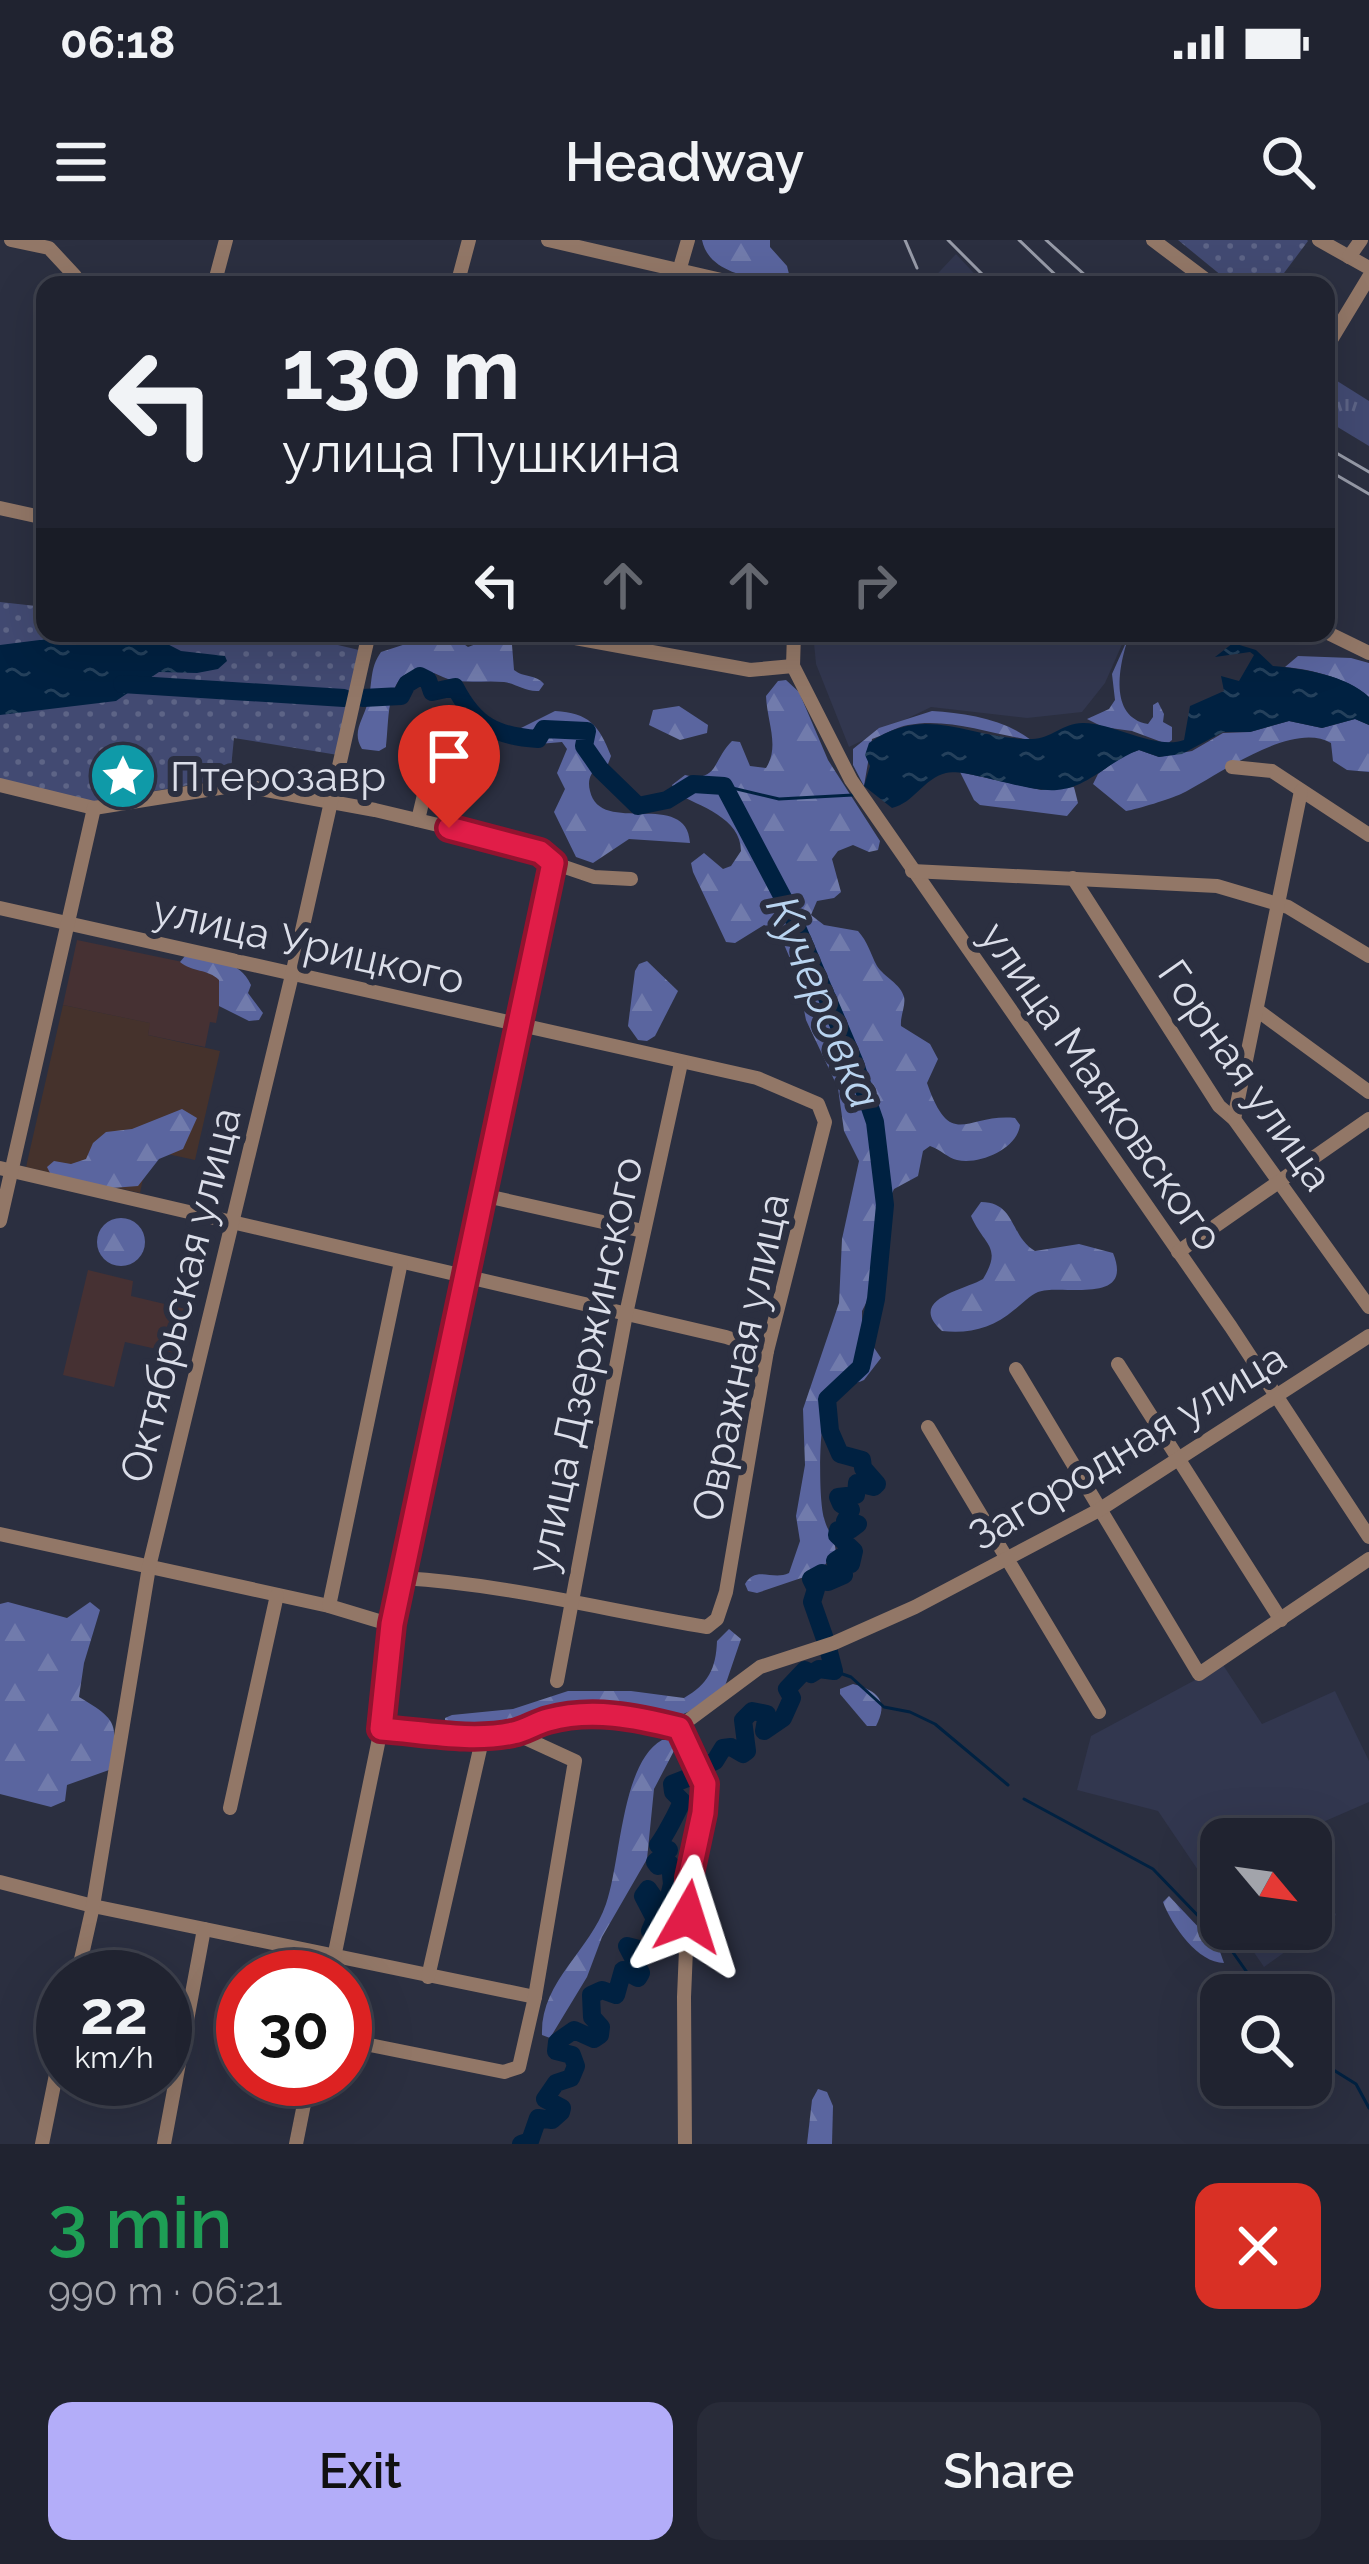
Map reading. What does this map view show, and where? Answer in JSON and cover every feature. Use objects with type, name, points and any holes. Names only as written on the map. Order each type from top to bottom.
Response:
[{"type":"street","points":[[11,240],[49,248],[75,276]]},
{"type":"street","points":[[216,276],[226,240]]},
{"type":"street","points":[[460,276],[469,240]]},
{"type":"street","points":[[548,240],[670,276]]},
{"type":"street","points":[[678,276],[688,240]]},
{"type":"street","points":[[1154,240],[1201,276]]},
{"type":"street","points":[[1319,240],[1369,272],[1335,332]]},
{"type":"street","points":[[1349,256],[1361,240]]},
{"type":"street","points":[[0,508],[36,516]]},
{"type":"street","points":[[1335,636],[1369,653]]},
{"type":"street","name":"Октябрьская улица","points":[[82,1950],[149,1567],[367,642]]},
{"type":"street","points":[[613,642],[750,670],[793,666],[794,642]]},
{"type":"street","name":"улица Маяковского","points":[[793,666],[851,780],[1277,1396],[1369,1537]]},
{"type":"street","points":[[418,820],[432,761]]},
{"type":"street","points":[[1232,767],[1266,769],[1369,835]]},
{"type":"street","points":[[0,785],[94,808],[238,784],[418,820],[540,852],[553,863],[594,877],[632,879]]},
{"type":"street","points":[[1234,1119],[1301,791]]},
{"type":"street","points":[[0,1221],[6,1169],[94,808]]},
{"type":"street","points":[[335,1950],[381,1729],[392,1624],[553,863]]},
{"type":"street","points":[[912,871],[1217,886],[1278,904],[1369,956]]},
{"type":"street","name":"Горная улица","points":[[1073,878],[1219,1106],[1234,1119],[1369,1307]]},
{"type":"street","name":"улица Урицкого","points":[[0,908],[757,1078],[812,1099]]},
{"type":"street","points":[[1257,1010],[1369,1092]]},
{"type":"street","name":"улица Дзержинского","points":[[557,1681],[626,1314],[681,1063]]},
{"type":"street","name":"Овражная улица","points":[[569,1604],[707,1627],[717,1619],[726,1592],[767,1351],[825,1122],[812,1099]]},
{"type":"street","points":[[1178,1252],[1369,1119]]},
{"type":"street","points":[[6,1169],[767,1351]]},
{"type":"street","points":[[482,1195],[643,1232]]},
{"type":"street","points":[[329,1606],[401,1262]]},
{"type":"street","name":"Загородная улица","points":[[679,1728],[760,1667],[834,1643],[915,1607],[1099,1510],[1368,1340]]},
{"type":"street","points":[[1118,1364],[1281,1620]]},
{"type":"street","points":[[1016,1369],[1199,1674],[1369,1559]]},
{"type":"street","points":[[928,1427],[1099,1712]]},
{"type":"street","points":[[0,1534],[392,1624]]},
{"type":"street","points":[[402,1578],[476,1582],[569,1604]]},
{"type":"street","points":[[230,1808],[277,1595]]},
{"type":"street","points":[[381,1729],[483,1736],[514,1733],[547,1720],[602,1714],[679,1728],[703,1773],[705,1797],[689,1878],[683,2014],[685,2144]]},
{"type":"street","points":[[372,2045],[504,2072],[519,2067],[575,1761],[514,1733]]},
{"type":"street","points":[[428,1977],[483,1736]]},
{"type":"street","points":[[0,1882],[300,1950]]},
{"type":"street","points":[[164,2144],[204,1930]]},
{"type":"street","points":[[372,1965],[535,1997]]},
{"type":"street","points":[[42,2144],[50,2106]]},
{"type":"street","points":[[296,2144],[304,2106]]},
{"type":"shaded area","points":[[956,254],[977,276],[935,276]]},
{"type":"shaded area","points":[[814,642],[1123,642],[1105,683],[1082,712],[1027,718],[931,707],[849,747],[816,664]]},
{"type":"shaded area","points":[[77,940],[226,971],[216,1023],[210,1022],[205,1047],[148,1035],[149,1023],[63,1005]]},
{"type":"shaded area","points":[[63,1005],[150,1023],[148,1035],[220,1051],[195,1160],[149,1150],[140,1193],[26,1167]]},
{"type":"shaded area","points":[[88,1270],[133,1281],[131,1296],[190,1310],[179,1354],[125,1342],[114,1387],[63,1375]]},
{"type":"shaded area","points":[[1223,1665],[1262,1724],[1335,1691],[1369,1761],[1369,1802],[1332,1818],[1200,1818],[1200,1873],[1158,1811],[1077,1790],[1091,1736]]},
{"type":"shaded area","points":[[1252,1950],[1288,1950],[1264,1967]]},
{"type":"green space","points":[[702,240],[770,240],[789,274],[734,272],[706,251]]},
{"type":"green space","points":[[1178,240],[1308,241],[1282,276],[1222,276]]},
{"type":"green space","points":[[1335,380],[1369,401],[1369,446],[1335,425]]},
{"type":"green space","points":[[0,602],[36,606],[36,642],[325,642],[359,650],[338,755],[234,738],[230,778],[84,803],[0,781]]},
{"type":"green space","points":[[412,642],[461,642],[468,647],[508,642],[514,670],[544,684],[534,691],[504,682],[455,680],[415,671],[404,675],[392,695],[386,747],[362,749],[358,731],[381,652]]},
{"type":"green space","points":[[1127,642],[1120,674],[1127,711],[1148,724],[1158,702],[1163,722],[1172,727],[1172,740],[1167,744],[1087,719],[1109,709],[1115,700],[1112,674]]},
{"type":"green space","points":[[1298,656],[1369,663],[1369,697],[1330,676],[1285,667]]},
{"type":"green space","points":[[786,680],[799,692],[828,760],[880,841],[878,850],[869,852],[853,845],[838,851],[832,859],[841,892],[817,901],[811,915],[824,925],[858,931],[877,966],[902,992],[901,1026],[930,1044],[938,1059],[927,1083],[944,1117],[962,1124],[1015,1118],[1020,1125],[1005,1148],[976,1160],[957,1160],[930,1146],[923,1151],[918,1176],[894,1189],[887,1204],[885,1266],[862,1311],[862,1330],[881,1358],[864,1380],[836,1386],[825,1408],[821,1491],[836,1554],[816,1573],[757,1593],[748,1591],[749,1578],[789,1573],[800,1541],[796,1516],[805,1465],[803,1409],[839,1303],[842,1239],[859,1161],[844,1131],[838,1088],[806,1020],[797,975],[783,942],[773,928],[764,925],[735,943],[726,942],[693,872],[691,863],[704,853],[723,869],[731,866],[741,851],[739,840],[727,822],[675,793],[672,785],[685,775],[709,773],[732,741],[740,742],[750,766],[766,768],[772,742],[766,696],[778,681]]},
{"type":"green space","points":[[679,706],[708,725],[707,733],[680,740],[649,725],[653,710]]},
{"type":"green space","points":[[555,711],[584,718],[607,745],[608,764],[599,765],[589,780],[597,804],[609,811],[675,818],[685,827],[690,843],[629,839],[593,863],[576,857],[554,812],[565,789],[557,773],[567,749],[562,742],[527,745],[517,738],[517,730]]},
{"type":"green space","points":[[932,711],[984,718],[1031,740],[954,725],[904,726],[872,739],[864,786],[853,765],[853,749],[879,728]]},
{"type":"green space","points":[[1355,719],[1369,725],[1369,772],[1347,770],[1333,761],[1331,743],[1315,738],[1275,745],[1181,794],[1131,810],[1126,811],[1093,784],[1098,774],[1122,756],[1139,750],[1159,757],[1192,751],[1223,733],[1250,732],[1289,721],[1322,728]]},
{"type":"green space","points":[[960,772],[1041,790],[1074,787],[1078,803],[1067,816],[980,805]]},
{"type":"green space","points":[[185,956],[240,970],[251,985],[248,993],[263,1013],[259,1020],[249,1021],[219,1006],[219,980],[180,962]]},
{"type":"green space","points":[[647,961],[678,991],[655,1036],[647,1041],[638,1040],[628,1026],[635,971]]},
{"type":"green space","points":[[182,1109],[197,1118],[183,1149],[159,1159],[138,1186],[112,1188],[51,1175],[47,1167],[54,1161],[71,1164],[86,1159],[93,1143],[106,1132],[132,1129]]},
{"type":"green space","points":[[981,1202],[1001,1208],[1035,1251],[1079,1244],[1113,1253],[1114,1281],[1092,1289],[1038,1292],[989,1325],[942,1331],[933,1320],[934,1303],[983,1279],[989,1268],[989,1246],[971,1216]]},
{"type":"green space","points":[[121,1218],[138,1225],[145,1242],[138,1259],[121,1266],[104,1259],[97,1242],[104,1225]]},
{"type":"green space","points":[[90,1602],[100,1610],[79,1697],[112,1725],[109,1770],[67,1785],[65,1801],[51,1807],[0,1794],[0,1604],[67,1618]]},
{"type":"green space","points":[[729,1629],[741,1639],[725,1686],[681,1715],[618,1709],[517,1729],[454,1730],[445,1726],[445,1718],[452,1715],[513,1709],[568,1691],[631,1691],[684,1698],[709,1675],[717,1641]]},
{"type":"green space","points":[[853,1684],[879,1698],[876,1726],[867,1726],[840,1694],[840,1689]]},
{"type":"green space","points":[[662,1740],[671,1740],[676,1747],[654,1789],[647,1859],[602,1937],[587,1977],[550,2038],[542,2035],[549,1999],[606,1904],[638,1769]]},
{"type":"green space","points":[[1169,1896],[1200,1929],[1200,1950],[1219,1950],[1224,1963],[1205,1957],[1187,1942],[1163,1902]]},
{"type":"green space","points":[[818,2089],[827,2092],[833,2106],[832,2144],[807,2144],[812,2100]]},
{"type":"water","points":[[36,640],[164,642],[181,651],[225,656],[227,661],[218,669],[197,673],[159,672],[116,701],[0,715],[0,645]]},
{"type":"water","points":[[1233,643],[1256,650],[1273,666],[1324,674],[1360,689],[1369,697],[1369,725],[1355,719],[1322,728],[1289,721],[1250,732],[1223,732],[1182,754],[1159,757],[1139,750],[1079,784],[1057,790],[955,772],[931,780],[892,808],[864,786],[870,766],[865,755],[869,743],[910,725],[1032,739],[1084,723],[1161,742],[1184,740],[1190,706],[1224,691],[1221,676],[1239,681],[1254,655],[1215,657]]},
{"type":"waterway","name":"Кучеровка","points":[[363,698],[401,696],[407,684],[420,676],[428,680],[432,692],[455,687],[470,711],[499,732],[538,739],[544,729],[587,731],[584,746],[638,806],[667,800],[693,784],[724,786],[790,911],[875,1122],[885,1205],[876,1299],[861,1367],[827,1399],[830,1431],[840,1454],[862,1460],[877,1484],[857,1483],[856,1495],[838,1497],[851,1510],[845,1521],[858,1524],[838,1530],[837,1535],[854,1551],[851,1564],[841,1557],[835,1561],[844,1575],[828,1582],[822,1573],[811,1579],[816,1589],[812,1602],[825,1639]]},
{"type":"waterway","points":[[122,684],[344,698]]},
{"type":"waterway","points":[[724,786],[779,799],[853,795]]},
{"type":"waterway","name":"Кучеровка","points":[[704,1766],[715,1761],[723,1748],[747,1751],[743,1720],[752,1711],[767,1714],[764,1731],[783,1718],[792,1698],[787,1689],[805,1670],[811,1674],[819,1669],[834,1671],[829,1652]]},
{"type":"waterway","points":[[834,1671],[851,1677],[884,1707],[935,1724],[1008,1785]]},
{"type":"waterway","name":"Кучеровка","points":[[521,2144],[530,2141],[538,2118],[552,2120],[561,2112],[562,2108],[545,2099],[556,2083],[571,2078],[576,2066],[572,2055],[556,2051],[557,2042],[574,2030],[594,2039],[600,2035],[601,2027],[592,2017],[591,1995],[602,1990],[616,1995],[623,1970],[638,1978],[641,1973],[627,1946],[643,1950],[656,1946],[658,1940],[650,1931],[655,1919],[643,1896],[648,1889],[662,1909],[667,1905],[670,1864],[655,1862],[669,1850],[658,1845],[682,1801],[672,1784],[695,1775]]},
{"type":"waterway","points":[[1024,1799],[1153,1869],[1248,1974]]},
{"type":"waterway","points":[[1332,2069],[1356,2084],[1369,2108]]},
{"type":"railway","points":[[905,240],[917,268]]},
{"type":"railway","points":[[948,240],[984,276]]},
{"type":"railway","points":[[1019,240],[1057,276]]},
{"type":"railway","points":[[1046,240],[1086,276]]},
{"type":"railway","points":[[1335,452],[1369,472]]},
{"type":"railway","points":[[1335,474],[1369,494]]},
{"type":"place","name":"Птерозавр","points":[[123,776]]},
{"type":"route","points":[[449,828],[540,852],[553,863],[392,1624],[381,1729],[483,1736],[514,1733],[547,1720],[602,1714],[679,1728],[705,1784],[689,1878],[688,1917]]}]
